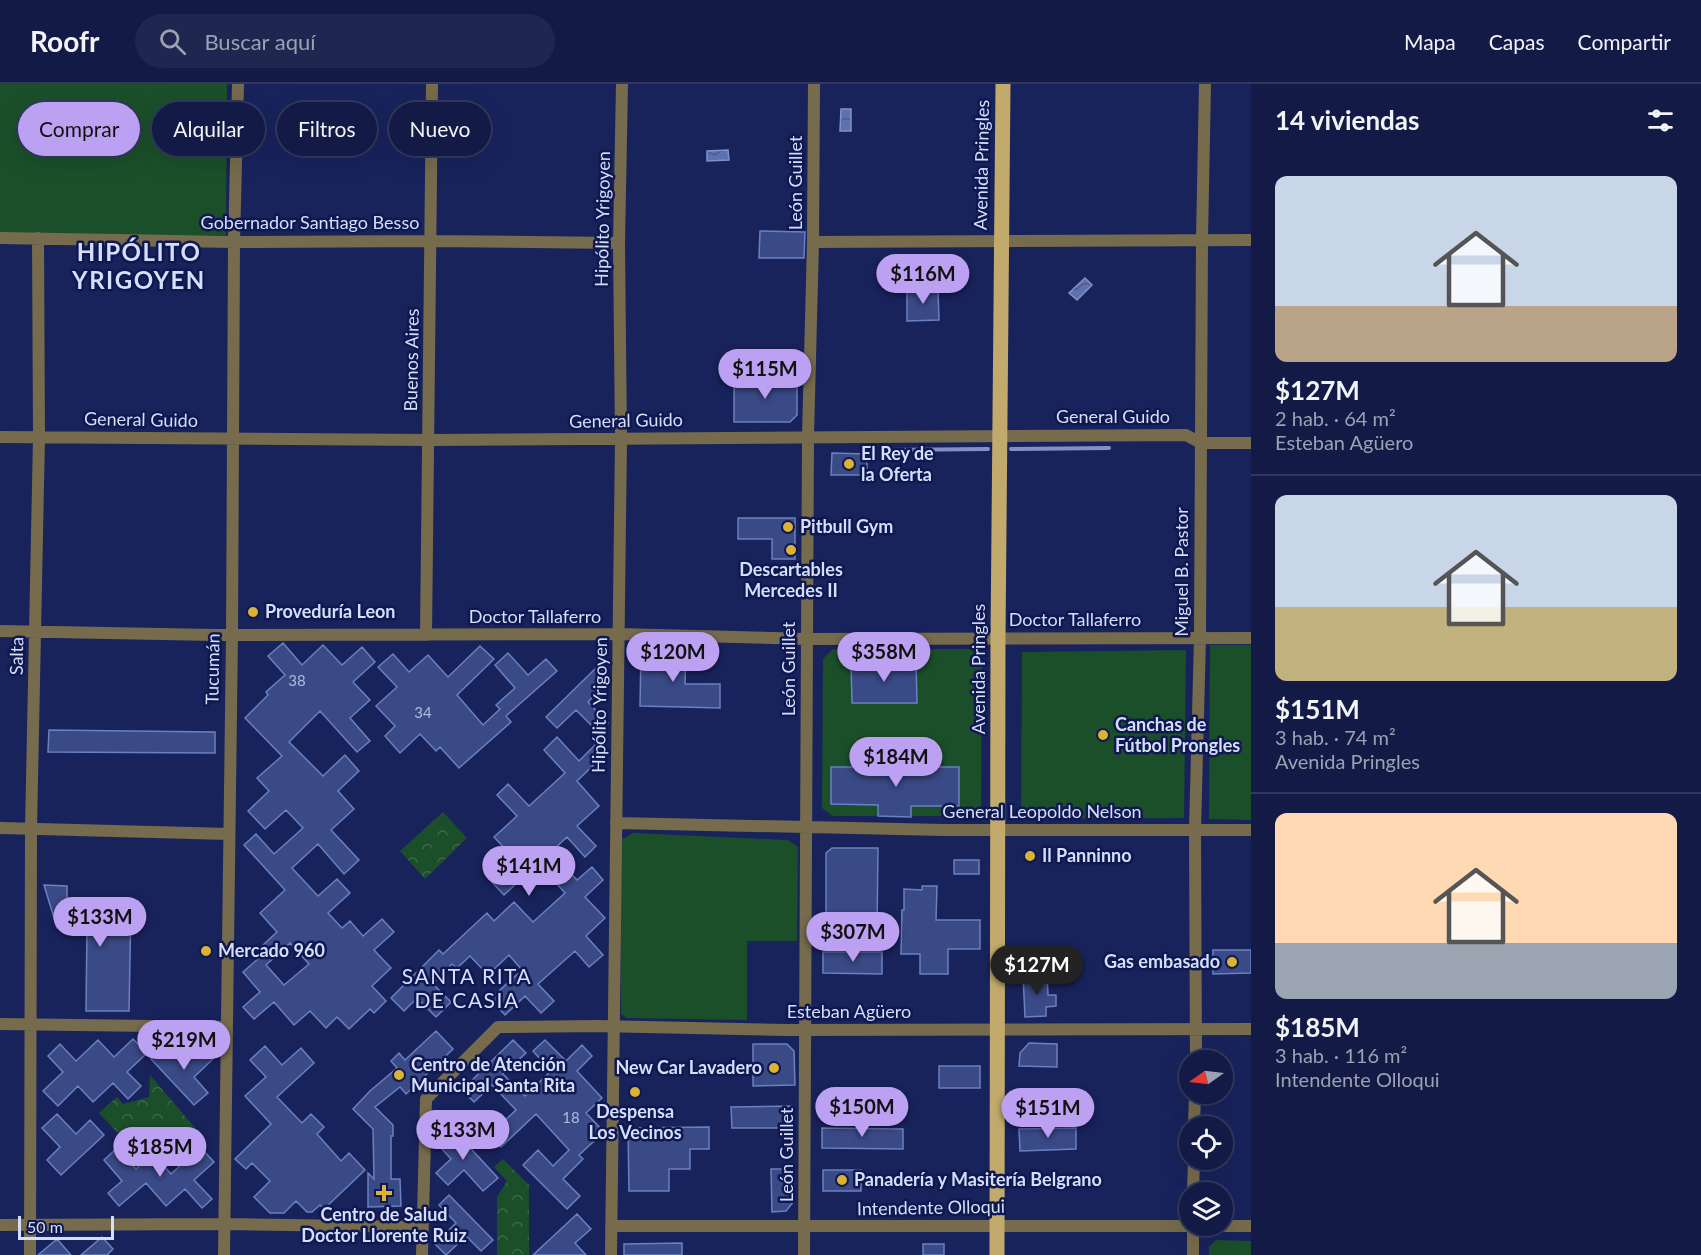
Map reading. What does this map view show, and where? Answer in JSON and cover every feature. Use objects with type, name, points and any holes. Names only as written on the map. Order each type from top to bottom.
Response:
[{"type":"main road","name":"Avenida Pringles","points":[[997,1255],[999,435],[1003,84]]},
{"type":"street","name":"Tucumán","points":[[224,1255],[232,635],[234,242],[238,84]]},
{"type":"street","name":"Buenos Aires","points":[[426,635],[432,84]]},
{"type":"street","name":"Hipólito Yrigoyen","points":[[611,1255],[621,439],[622,84]]},
{"type":"street","name":"León Guillet","points":[[804,1255],[808,436],[814,84]]},
{"type":"street","name":"Miguel B. Pastor","points":[[1196,1050],[1195,830],[1200,638],[1205,84]]},
{"type":"street","name":"Gobernador Santiago Besso","points":[[0,238],[234,242],[431,240],[620,243]]},
{"type":"street","name":"Salta","points":[[30,1255],[31,829],[39,437],[38,238]]},
{"type":"street","points":[[813,242],[1251,240]]},
{"type":"street","name":"General Guido","points":[[0,437],[429,441],[808,436],[1186,435],[1201,443],[1251,443]]},
{"type":"street","name":"Doctor Tallaferro","points":[[0,631],[232,635],[619,634],[807,639],[1251,638]]},
{"type":"street","name":"General Leopoldo Nelson","points":[[616,823],[998,830],[1251,830]]},
{"type":"street","points":[[0,828],[229,834]]},
{"type":"street","points":[[0,1024],[227,1027]]},
{"type":"street","name":"Esteban Agüero","points":[[422,1227],[426,1099],[498,1027],[806,1030],[1251,1029]]},
{"type":"street","points":[[0,1226],[224,1224],[422,1227],[422,1255]]},
{"type":"street","name":"Intendente Olloqui","points":[[611,1226],[1179,1226]]},
{"type":"street","name":"Intendente Olloqui","points":[[1233,1226],[1251,1226]]},
{"type":"street","points":[[1192,1236],[1193,1255]]},
{"type":"green space","points":[[0,84],[227,84],[227,102],[152,102],[152,156],[227,156],[226,235],[0,237]]},
{"type":"green space","points":[[1210,645],[1251,645],[1251,820],[1209,819]]},
{"type":"green space","points":[[833,649],[975,649],[982,655],[981,811],[975,816],[833,816],[822,808],[823,659]]},
{"type":"green space","name":"Canchas de Fútbol Prongles","points":[[1186,650],[1184,818],[1021,819],[1022,652]]},
{"type":"green space","points":[[443,812],[467,838],[425,879],[400,851]]},
{"type":"green space","points":[[633,833],[788,840],[798,847],[797,941],[747,941],[747,1020],[627,1018],[621,1014],[621,840]]},
{"type":"green space","points":[[150,1075],[203,1137],[171,1166],[158,1151],[134,1150],[99,1113],[117,1097],[123,1104],[149,1097]]},
{"type":"green space","points":[[503,1159],[529,1185],[529,1255],[497,1255],[497,1197],[507,1181],[494,1167]]},
{"type":"green space","points":[[1216,1240],[1251,1241],[1251,1255],[1209,1255],[1209,1247]]},
{"type":"water","points":[[841,109],[851,109],[851,131],[840,131]]},
{"type":"water","points":[[728,150],[729,160],[707,161],[707,151]]},
{"type":"water","points":[[1085,278],[1092,285],[1077,300],[1069,293]]},
{"type":"building","points":[[760,231],[805,232],[804,258],[759,258]]},
{"type":"building","points":[[907,290],[938,290],[939,320],[907,321]]},
{"type":"building","points":[[734,379],[797,379],[797,415],[790,422],[734,422]]},
{"type":"building","name":"El Rey de la Oferta","points":[[832,453],[867,454],[867,475],[831,475]]},
{"type":"building","points":[[738,518],[795,518],[795,559],[772,559],[772,539],[738,539]]},
{"type":"building","points":[[283,643],[302,665],[323,645],[342,665],[362,647],[375,662],[353,682],[370,700],[350,718],[370,741],[357,752],[320,711],[289,742],[323,776],[345,755],[359,771],[338,791],[354,809],[331,830],[359,860],[344,874],[318,844],[292,868],[318,896],[337,879],[350,893],[328,913],[342,928],[350,921],[363,936],[382,919],[394,932],[374,950],[391,968],[372,986],[386,1001],[374,1013],[370,1009],[349,1029],[337,1017],[326,1028],[310,1011],[294,1025],[274,1002],[254,1019],[243,1007],[260,992],[243,972],[267,951],[262,946],[277,932],[260,913],[285,890],[244,845],[256,834],[274,854],[303,828],[286,810],[265,829],[248,811],[269,791],[257,778],[282,756],[245,718],[268,695],[266,692],[285,675],[268,656]],"holes":[[[290,943],[309,964],[284,985],[266,965]]]},
{"type":"building","points":[[480,646],[494,659],[457,695],[483,725],[500,709],[496,705],[515,688],[495,665],[508,653],[528,675],[546,659],[557,671],[506,716],[511,722],[459,768],[440,747],[436,751],[420,734],[400,753],[385,736],[395,726],[376,706],[397,687],[378,667],[393,654],[409,672],[428,655],[448,677]]},
{"type":"building","points":[[641,651],[686,652],[685,684],[720,684],[720,708],[640,706]]},
{"type":"building","points":[[916,663],[917,703],[852,703],[851,664]]},
{"type":"building","points":[[598,666],[610,679],[588,702],[608,723],[598,732],[576,710],[557,728],[546,717]]},
{"type":"building","points":[[49,730],[215,732],[215,753],[48,752]]},
{"type":"building","points":[[557,737],[579,761],[598,742],[607,752],[577,781],[599,806],[577,826],[596,846],[585,857],[567,837],[551,852],[577,880],[592,867],[603,880],[585,897],[605,918],[586,936],[603,955],[589,967],[575,951],[538,984],[554,1001],[541,1013],[525,996],[505,1015],[490,999],[522,970],[509,955],[488,975],[470,956],[457,968],[452,964],[433,984],[451,1002],[436,1017],[417,998],[404,1011],[391,998],[439,950],[443,954],[487,913],[494,921],[514,902],[533,922],[565,893],[538,863],[504,895],[490,880],[514,858],[494,837],[517,816],[497,795],[508,784],[529,806],[565,773],[544,750]]},
{"type":"building","points":[[831,767],[959,767],[959,806],[911,806],[911,817],[878,816],[878,805],[831,804]]},
{"type":"building","points":[[832,848],[878,848],[877,932],[826,932],[826,853]]},
{"type":"building","points":[[954,860],[979,860],[979,874],[954,874]]},
{"type":"building","points":[[44,885],[67,886],[67,905],[131,905],[129,1011],[86,1011],[87,928],[57,928]]},
{"type":"building","points":[[922,886],[937,886],[936,920],[980,920],[980,949],[948,949],[948,974],[920,974],[920,954],[901,954],[904,889],[922,890]]},
{"type":"building","name":"Gas embasado","points":[[1213,950],[1251,950],[1251,973],[1213,974]]},
{"type":"building","points":[[823,952],[882,952],[882,974],[823,973]]},
{"type":"building","points":[[1047,974],[1048,995],[1056,995],[1056,1006],[1046,1007],[1046,1016],[1025,1017],[1023,975]]},
{"type":"building","points":[[436,1031],[453,1049],[406,1094],[400,1087],[375,1107],[393,1125],[391,1179],[400,1179],[401,1206],[368,1207],[368,1173],[374,1179],[373,1129],[353,1109],[397,1068],[391,1061],[399,1053],[405,1060]]},
{"type":"building","points":[[133,1039],[147,1053],[127,1072],[141,1086],[128,1099],[113,1083],[93,1102],[78,1086],[58,1106],[43,1091],[63,1072],[48,1056],[60,1044],[76,1061],[98,1040],[114,1057]]},
{"type":"building","points":[[513,1040],[526,1053],[503,1074],[525,1096],[551,1071],[533,1051],[545,1040],[566,1061],[582,1045],[592,1056],[577,1071],[602,1098],[586,1113],[604,1132],[579,1155],[583,1159],[563,1179],[580,1196],[567,1209],[523,1165],[538,1150],[553,1166],[569,1150],[536,1114],[501,1147],[489,1135],[516,1110],[492,1085],[474,1102],[462,1090]]},
{"type":"building","points":[[1029,1043],[1057,1044],[1057,1067],[1019,1066],[1020,1053]]},
{"type":"building","name":"New Car Lavadero","points":[[753,1044],[787,1044],[794,1051],[795,1085],[753,1086]]},
{"type":"building","points":[[166,1045],[183,1063],[201,1046],[213,1059],[194,1077],[208,1093],[194,1105],[151,1059]]},
{"type":"building","points":[[265,1046],[282,1065],[301,1048],[314,1063],[277,1097],[302,1123],[311,1114],[324,1127],[317,1134],[341,1161],[349,1153],[365,1170],[324,1209],[320,1205],[312,1212],[307,1212],[296,1201],[284,1213],[270,1213],[254,1197],[270,1181],[252,1163],[246,1169],[235,1159],[271,1124],[245,1096],[266,1077],[250,1060]]},
{"type":"building","points":[[939,1066],[980,1066],[980,1088],[939,1088]]},
{"type":"building","points":[[792,1106],[793,1128],[732,1128],[731,1107]]},
{"type":"building","points":[[57,1114],[76,1134],[90,1120],[104,1135],[61,1175],[47,1160],[60,1147],[42,1128]]},
{"type":"building","points":[[450,1126],[498,1178],[483,1191],[464,1170],[448,1185],[436,1173],[451,1159],[434,1140]]},
{"type":"building","points":[[709,1127],[709,1149],[690,1149],[690,1169],[669,1169],[669,1191],[629,1191],[628,1128]]},
{"type":"building","points":[[822,1128],[903,1129],[903,1149],[822,1148]]},
{"type":"building","points":[[1076,1128],[1076,1149],[1020,1151],[1019,1129]]},
{"type":"building","points":[[200,1147],[214,1162],[194,1180],[212,1199],[202,1208],[185,1189],[166,1206],[146,1183],[119,1206],[108,1193],[122,1181],[104,1160],[117,1148],[136,1169],[153,1154],[171,1174]]},
{"type":"building","points":[[771,1169],[793,1169],[794,1201],[786,1211],[772,1212]]},
{"type":"building","name":"Panadería y Masitería Belgrano","points":[[823,1170],[861,1170],[861,1191],[823,1191]]},
{"type":"building","points":[[449,1195],[493,1240],[481,1251],[466,1236],[446,1255],[435,1244],[456,1223],[439,1205]]},
{"type":"building","points":[[577,1214],[591,1229],[575,1243],[586,1255],[533,1255]]},
{"type":"building","points":[[102,1237],[113,1249],[107,1255],[81,1255]]},
{"type":"building","points":[[57,1239],[71,1255],[38,1255]]},
{"type":"building","points":[[682,1243],[682,1255],[624,1255],[624,1244]]},
{"type":"building","points":[[923,1244],[944,1244],[944,1255],[923,1255]]},
{"type":"waterway","points":[[1011,449],[1109,448]]},
{"type":"waterway","points":[[884,450],[988,449]]},
{"type":"place","name":"El Rey de la Oferta","points":[[849,464]]},
{"type":"place","name":"Pitbull Gym","points":[[788,527]]},
{"type":"place","name":"Descartables Mercedes II","points":[[791,550]]},
{"type":"place","name":"Proveduría Leon","points":[[253,612]]},
{"type":"place","name":"Canchas de Fútbol Prongles","points":[[1103,735]]},
{"type":"place","name":"Il Panninno","points":[[1030,856]]},
{"type":"place","name":"Mercado 960","points":[[206,951]]},
{"type":"place","name":"Gas embasado","points":[[1232,962]]},
{"type":"place","name":"New Car Lavadero","points":[[774,1068]]},
{"type":"place","name":"Centro de Atención Municipal Santa Rita","points":[[399,1075]]},
{"type":"place","name":"Despensa Los Vecinos","points":[[635,1092]]},
{"type":"place","name":"Panadería y Masitería Belgrano","points":[[842,1180]]},
{"type":"place","name":"Centro de Salud Doctor Llorente Ruiz","points":[[384,1193]]},
{"type":"district","name":"HIPÓLITO YRIGOYEN","points":[[139,267]]},
{"type":"district","name":"SANTA RITA DE CASIA","points":[[467,989]]}]
